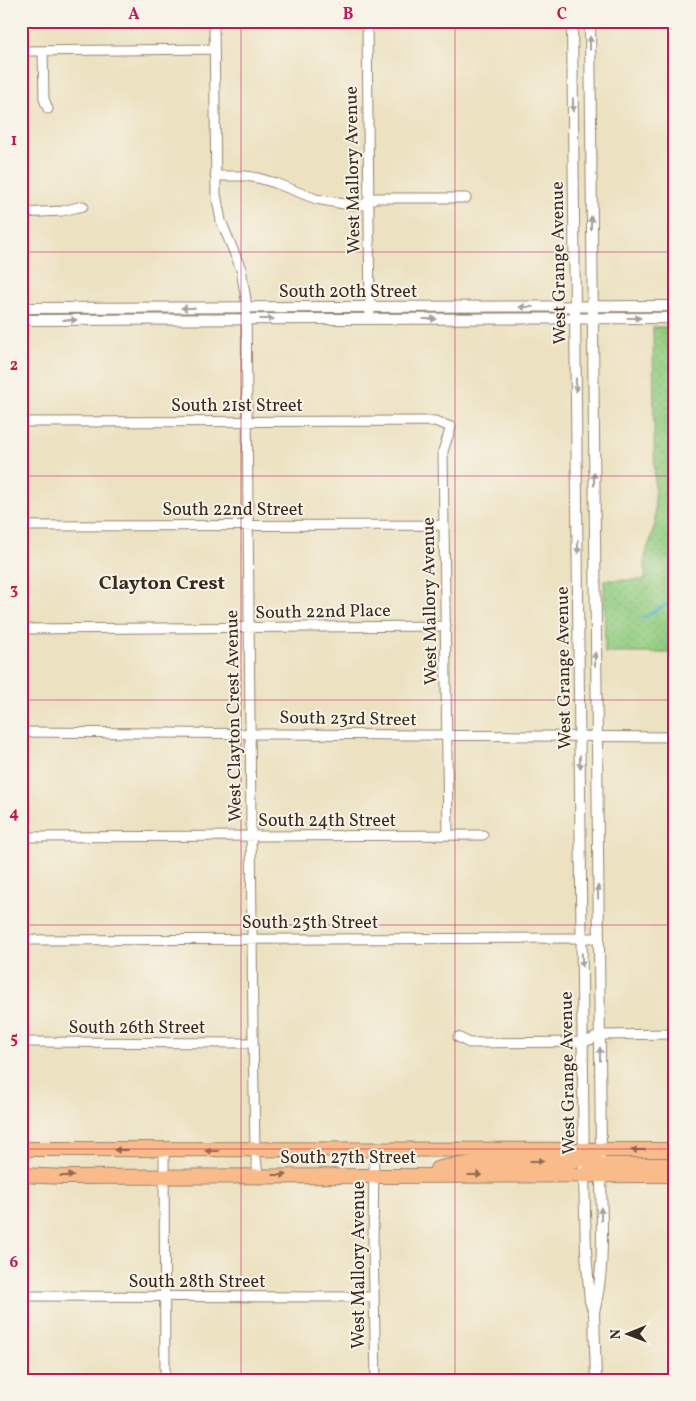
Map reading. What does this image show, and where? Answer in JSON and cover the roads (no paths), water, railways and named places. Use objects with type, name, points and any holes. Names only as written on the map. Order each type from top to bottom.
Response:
[{"type":"main road","name":"South 27th Street","points":[[21,1150],[374,1150],[584,1155],[601,1150],[675,1150]]},
{"type":"main road","points":[[420,1175],[445,1167],[495,1162],[575,1161],[584,1155]]},
{"type":"main road","points":[[584,1175],[601,1170],[675,1165]]},
{"type":"main road","points":[[601,1170],[675,1175]]},
{"type":"main road","name":"South 27th Street","points":[[21,1175],[584,1175]]},
{"type":"street","name":"West Clayton Crest Avenue","points":[[214,21],[215,176],[218,208],[221,222],[241,269],[245,286],[246,308],[253,1044],[255,1150],[258,1175]]},
{"type":"street","name":"West Mallory Avenue","points":[[367,21],[370,319]]},
{"type":"street","name":"West Grange Avenue","points":[[572,21],[584,1175],[586,1252],[590,1301],[594,1313]]},
{"type":"street","name":"West Grange Avenue","points":[[590,21],[595,693],[602,1252],[594,1313],[596,1380]]},
{"type":"street","points":[[21,52],[214,49]]},
{"type":"street","points":[[43,52],[44,99],[48,109]]},
{"type":"street","points":[[573,69],[590,70]]},
{"type":"street","points":[[215,176],[258,178],[298,193],[330,202],[362,205],[375,198],[466,198]]},
{"type":"street","points":[[21,213],[62,211],[83,206]]},
{"type":"street","points":[[575,257],[592,257]]},
{"type":"street","name":"South 20th Street","points":[[21,308],[675,306]]},
{"type":"street","name":"South 20th Street","points":[[21,320],[675,318]]},
{"type":"street","points":[[576,363],[593,363]]},
{"type":"street","name":"South 21st Street","points":[[21,422],[435,421],[451,427]]},
{"type":"street","name":"West Mallory Avenue","points":[[448,835],[444,451],[451,427]]},
{"type":"street","name":"South 22nd Street","points":[[21,526],[444,525]]},
{"type":"street","points":[[577,525],[594,525]]},
{"type":"street","name":"South 22nd Place","points":[[21,629],[446,626]]},
{"type":"street","points":[[579,693],[595,693]]},
{"type":"street","name":"South 23rd Street","points":[[21,732],[249,732],[675,737]]},
{"type":"street","points":[[580,785],[596,786]]},
{"type":"street","name":"South 24th Street","points":[[21,837],[482,835]]},
{"type":"street","name":"South 25th Street","points":[[21,940],[599,938]]},
{"type":"street","points":[[458,1037],[469,1043],[583,1042],[600,1035],[675,1034]]},
{"type":"street","name":"South 26th Street","points":[[21,1042],[253,1044]]},
{"type":"street","points":[[583,1103],[600,1103]]},
{"type":"street","points":[[164,1150],[165,1380]]},
{"type":"street","name":"West Mallory Avenue","points":[[374,1150],[376,1380]]},
{"type":"street","points":[[586,1252],[602,1252]]},
{"type":"street","name":"South 28th Street","points":[[21,1296],[374,1297]]},
{"type":"waterway","points":[[642,618],[675,600]]},
{"type":"district","name":"Clayton Crest","points":[[162,582]]}]
